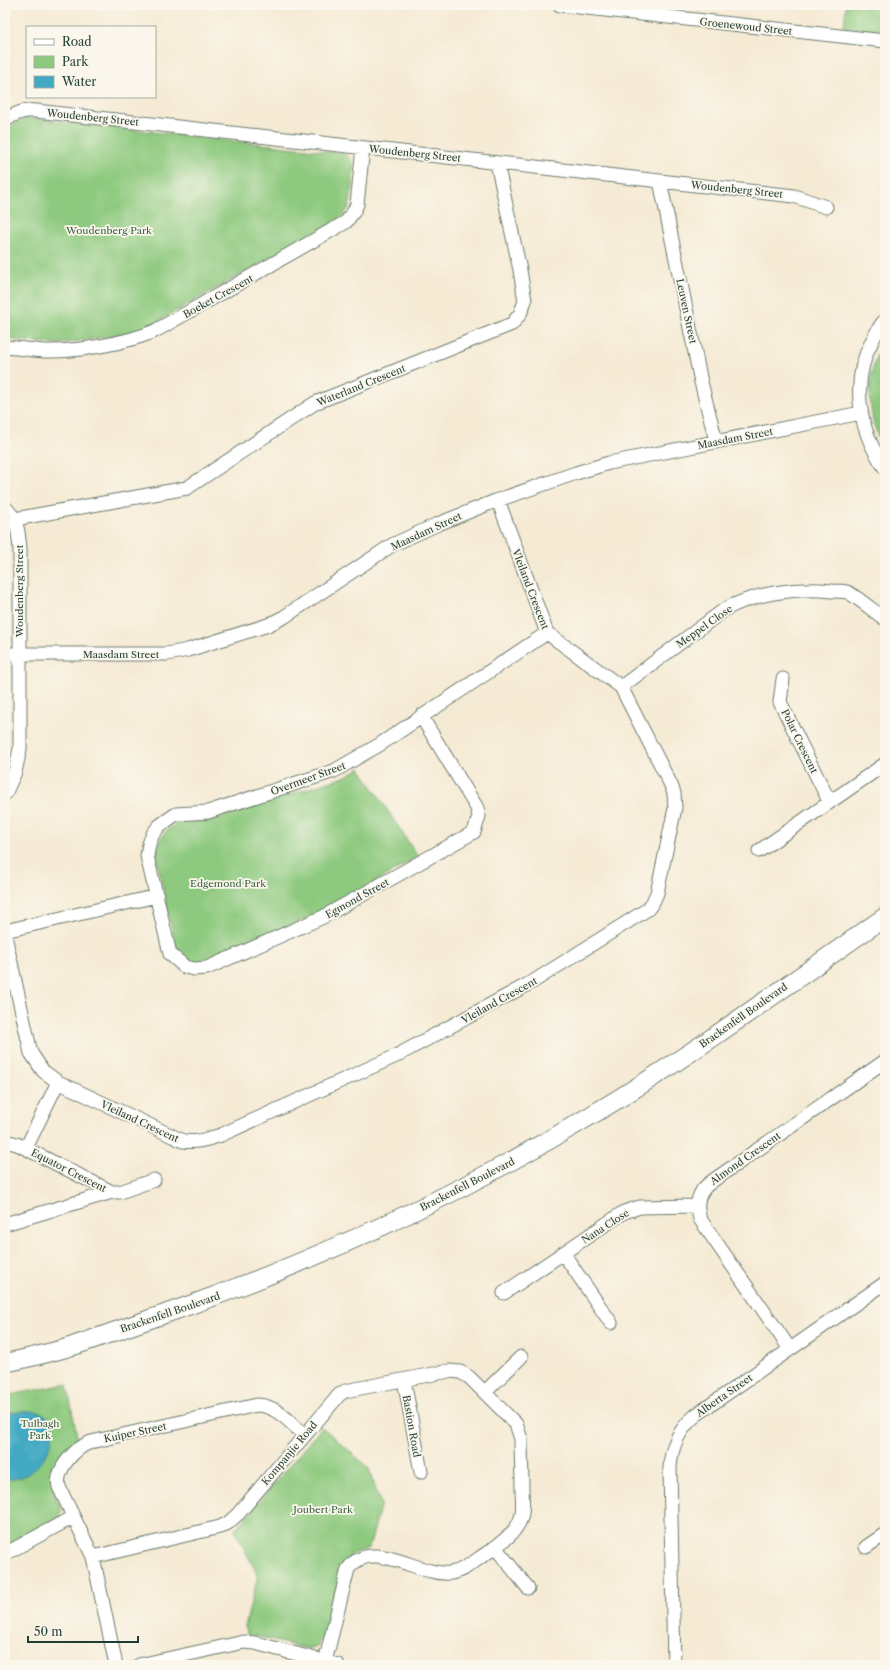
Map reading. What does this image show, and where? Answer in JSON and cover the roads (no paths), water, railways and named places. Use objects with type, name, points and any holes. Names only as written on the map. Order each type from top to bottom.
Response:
[{"type":"street","name":"Groenewoud Street","points":[[560,5],[885,41]]},
{"type":"street","name":"Woudenberg Street","points":[[5,122],[14,114],[28,110],[794,196],[826,207]]},
{"type":"street","name":"Boeket Crescent","points":[[5,346],[46,351],[58,350],[128,341],[155,331],[346,222],[357,204],[363,148]]},
{"type":"street","name":"Waterland Crescent","points":[[15,519],[187,488],[315,403],[512,324],[520,314],[525,301],[520,270],[497,162]]},
{"type":"street","name":"Leuven Street","points":[[660,181],[701,382],[716,441]]},
{"type":"street","points":[[885,320],[881,324],[867,352],[860,382],[861,413],[866,435],[876,455],[885,468]]},
{"type":"street","name":"Maasdam Street","points":[[5,654],[167,654],[188,650],[260,628],[284,617],[392,545],[438,524],[498,500],[609,463],[861,413]]},
{"type":"street","name":"Vleiland Crescent","points":[[5,936],[31,1053],[43,1071],[58,1082],[183,1142],[201,1142],[221,1135],[396,1056],[534,981],[648,909],[657,893],[675,801],[671,785],[621,687],[547,633],[498,500]]},
{"type":"street","name":"Woudenberg Street","points":[[5,507],[15,519],[20,548],[19,654]]},
{"type":"street","name":"Meppel Close","points":[[621,687],[724,610],[738,602],[796,590],[848,592],[885,619]]},
{"type":"street","name":"Overmeer Street","points":[[157,896],[147,856],[149,844],[153,834],[159,826],[176,814],[208,812],[334,771],[379,745],[547,633]]},
{"type":"street","points":[[5,794],[15,772],[20,749],[19,654]]},
{"type":"street","name":"Polar Crescent","points":[[783,679],[780,702],[829,801]]},
{"type":"street","name":"Egmond Street","points":[[157,896],[170,954],[185,967],[194,969],[207,968],[323,917],[474,832],[478,816],[477,808],[421,716]]},
{"type":"street","points":[[759,851],[829,801],[885,764]]},
{"type":"street","points":[[5,931],[157,896]]},
{"type":"street","name":"Brackenfell Boulevard","points":[[5,1364],[72,1346],[256,1281],[342,1245],[461,1188],[558,1135],[644,1082],[692,1051],[885,917]]},
{"type":"street","name":"Almond Crescent","points":[[697,1206],[701,1192],[711,1182],[885,1061]]},
{"type":"street","name":"Equator Crescent","points":[[26,1148],[58,1082]]},
{"type":"street","name":"Equator Crescent","points":[[5,1142],[17,1144],[26,1148],[112,1192]]},
{"type":"street","name":"Equator Crescent","points":[[5,1224],[112,1192],[120,1192],[154,1180]]},
{"type":"street","points":[[697,1206],[700,1219],[790,1349]]},
{"type":"street","name":"Nana Close","points":[[504,1293],[624,1212],[632,1209],[697,1206]]},
{"type":"street","points":[[563,1253],[611,1323]]},
{"type":"street","name":"Alberta Street","points":[[674,1665],[670,1468],[673,1447],[682,1429],[696,1415],[790,1349],[883,1290]]},
{"type":"street","points":[[485,1392],[521,1357]]},
{"type":"street","name":"Kompanjie Road","points":[[93,1557],[220,1527],[228,1523],[238,1514],[339,1395],[350,1390],[454,1371],[469,1377],[516,1424],[521,1439],[522,1510],[520,1519],[510,1535],[495,1547],[464,1568],[450,1573],[434,1571],[374,1556],[361,1558],[356,1561],[348,1570],[325,1662]]},
{"type":"street","name":"Bastion Road","points":[[404,1380],[421,1472]]},
{"type":"street","name":"Kuiper Street","points":[[116,1665],[93,1557],[59,1486],[58,1477],[61,1469],[79,1448],[91,1442],[262,1405],[273,1408],[304,1435]]},
{"type":"street","points":[[5,1554],[73,1517]]},
{"type":"street","points":[[866,1547],[885,1534]]},
{"type":"street","points":[[495,1547],[528,1588]]},
{"type":"street","points":[[139,1665],[244,1642],[255,1643],[338,1665]]},
{"type":"water","points":[[32,1411],[45,1415],[52,1425],[52,1437],[48,1450],[40,1463],[30,1473],[18,1478],[5,1478],[5,1413]]},
{"type":"park label","name":"Woudenberg Park","points":[[109,230]]},
{"type":"park label","name":"Edgemond Park","points":[[228,883]]},
{"type":"park label","name":"Tulbagh Park","points":[[40,1428]]},
{"type":"park label","name":"Joubert Park","points":[[323,1509]]}]
